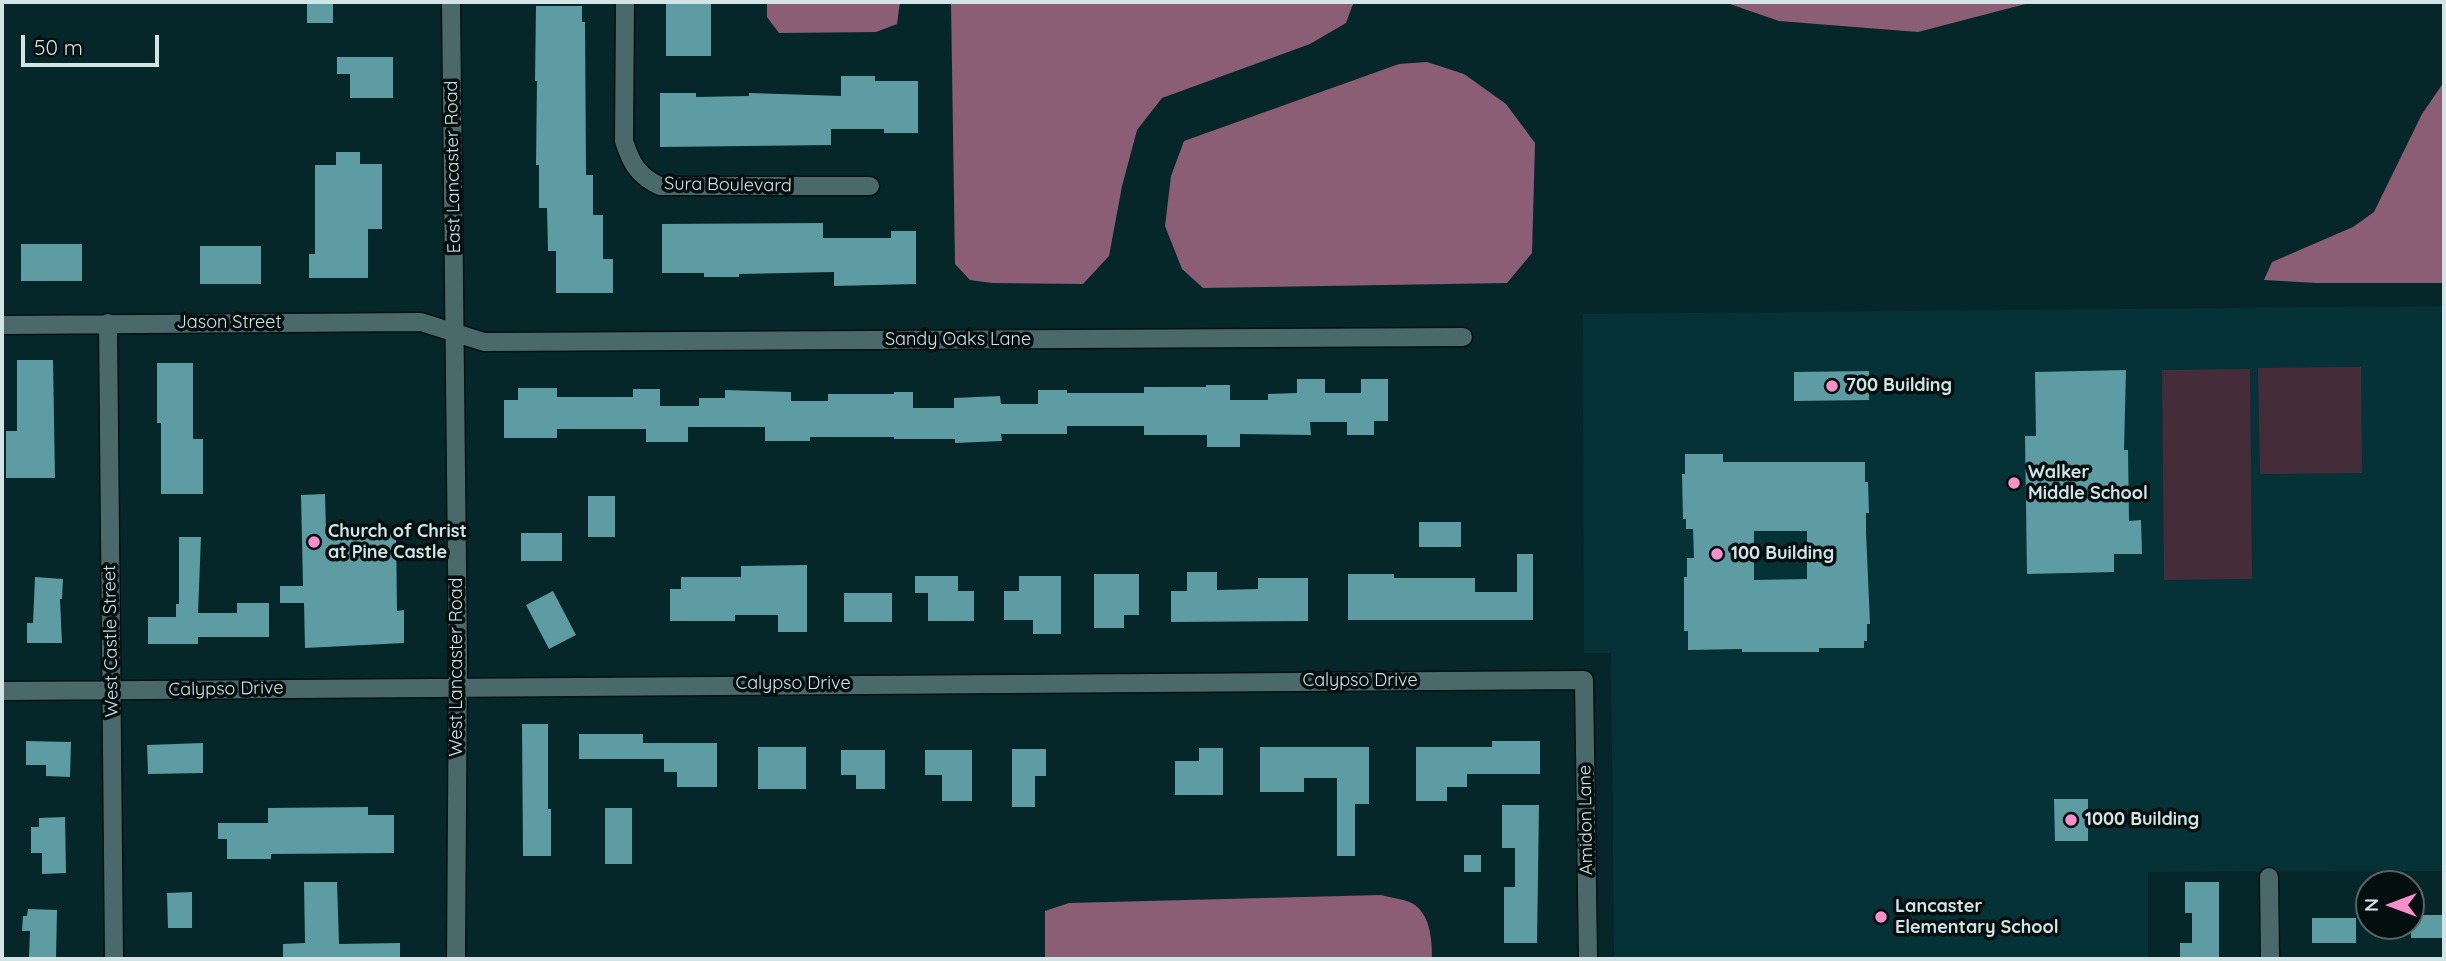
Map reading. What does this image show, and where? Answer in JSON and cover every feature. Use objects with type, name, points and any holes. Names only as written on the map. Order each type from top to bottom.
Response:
[{"type":"street","name":"East Lancaster Road","points":[[451,2],[456,332]]},
{"type":"street","name":"Sura Boulevard","points":[[625,2],[624,141],[629,159],[638,173],[660,186],[870,186]]},
{"type":"street","name":"Jason Street","points":[[2,325],[421,322],[456,332]]},
{"type":"street","name":"West Castle Street","points":[[108,323],[114,959]]},
{"type":"street","name":"Sandy Oaks Lane","points":[[456,332],[484,342],[1463,337]]},
{"type":"street","name":"West Lancaster Road","points":[[456,332],[456,959]]},
{"type":"street","name":"Calypso Drive","points":[[2,691],[1584,680]]},
{"type":"street","name":"Amidon Lane","points":[[1584,680],[1588,959]]},
{"type":"street","points":[[2269,877],[2270,959]]},
{"type":"shaded area","points":[[767,2],[900,2],[897,24],[876,32],[779,33],[767,17]]},
{"type":"shaded area","points":[[951,2],[1353,4],[1346,23],[1310,44],[1162,98],[1137,130],[1122,186],[1109,256],[1083,284],[992,283],[970,280],[955,264]]},
{"type":"shaded area","points":[[1724,2],[2033,2],[1918,32],[1779,21]]},
{"type":"shaded area","points":[[1427,62],[1464,74],[1506,104],[1535,143],[1532,253],[1507,283],[1203,288],[1182,269],[1165,226],[1171,176],[1184,141],[1399,64]]},
{"type":"shaded area","points":[[2444,82],[2444,283],[2317,283],[2264,280],[2272,262],[2353,227],[2374,212],[2422,114]]},
{"type":"shaded area","name":"Walker Middle School","points":[[2444,306],[2444,871],[2148,872],[2148,959],[1614,959],[1611,653],[1584,653],[1583,314]]},
{"type":"shaded area","points":[[2361,367],[2362,473],[2260,474],[2258,368]]},
{"type":"shaded area","points":[[2250,369],[2252,579],[2164,580],[2162,370]]},
{"type":"shaded area","points":[[1381,895],[1408,901],[1420,910],[1430,930],[1432,959],[1045,959],[1045,911],[1069,903]]},
{"type":"building","points":[[307,2],[333,2],[333,23],[307,23]]},
{"type":"building","points":[[666,2],[711,2],[711,56],[666,56]]},
{"type":"building","points":[[536,6],[582,6],[582,22],[585,22],[586,175],[593,175],[593,215],[603,215],[603,259],[613,259],[613,293],[556,293],[556,251],[548,251],[547,208],[539,208],[539,165],[536,165]]},
{"type":"building","points":[[337,57],[393,57],[393,98],[350,98],[350,74],[337,74]]},
{"type":"building","points":[[841,76],[875,76],[875,81],[918,81],[918,133],[884,133],[884,129],[831,129],[831,145],[660,147],[660,93],[696,93],[696,97],[749,96],[749,93],[841,96]]},
{"type":"building","points":[[336,152],[360,152],[360,164],[382,164],[382,229],[368,229],[368,278],[309,278],[309,254],[315,254],[315,165],[336,165]]},
{"type":"building","points":[[823,223],[823,238],[891,238],[891,231],[916,231],[916,284],[834,286],[834,272],[739,274],[739,277],[704,277],[704,273],[662,273],[662,224]]},
{"type":"building","points":[[21,244],[82,244],[82,281],[21,281]]},
{"type":"building","points":[[200,246],[261,246],[261,284],[200,284]]},
{"type":"building","points":[[17,360],[53,360],[55,478],[6,478],[6,431],[17,431]]},
{"type":"building","points":[[157,363],[193,363],[193,439],[203,439],[203,494],[161,494],[161,423],[157,423]]},
{"type":"building","points":[[2126,370],[2124,450],[2128,450],[2129,521],[2141,520],[2142,554],[2114,554],[2114,572],[2027,574],[2025,436],[2036,436],[2035,372]]},
{"type":"building","name":"700 Building","points":[[1869,371],[1869,400],[1794,401],[1794,372]]},
{"type":"building","points":[[1297,379],[1325,379],[1325,393],[1361,393],[1361,379],[1388,379],[1388,421],[1374,421],[1374,435],[1347,435],[1347,422],[1310,422],[1311,435],[1240,434],[1240,447],[1207,447],[1207,435],[1144,435],[1144,426],[1067,426],[1067,434],[1001,434],[1002,441],[955,443],[955,439],[894,437],[810,437],[810,441],[765,441],[765,427],[688,427],[688,442],[646,442],[646,429],[557,429],[557,438],[504,438],[504,400],[518,400],[518,388],[557,388],[557,397],[633,397],[633,389],[660,389],[660,406],[699,406],[699,398],[725,398],[725,390],[791,392],[791,401],[828,401],[828,394],[913,392],[913,408],[954,408],[954,398],[1000,396],[1001,404],[1038,404],[1038,390],[1067,390],[1067,393],[1144,393],[1144,387],[1206,385],[1230,385],[1230,400],[1268,400],[1268,394],[1297,393]]},
{"type":"building","name":"100 Building","points":[[1685,454],[1723,454],[1723,462],[1865,462],[1869,513],[1866,513],[1866,532],[1870,624],[1867,624],[1867,641],[1864,641],[1864,648],[1819,648],[1819,652],[1688,650],[1688,631],[1684,631],[1684,577],[1687,577],[1687,558],[1694,558],[1693,529],[1686,529],[1686,519],[1683,519],[1682,474],[1685,474]],"holes":[[[1754,531],[1807,531],[1807,579],[1754,580]]]},
{"type":"building","points":[[325,494],[326,531],[396,530],[397,611],[404,610],[404,643],[305,648],[304,603],[280,603],[280,586],[303,586],[301,495]]},
{"type":"building","points":[[588,496],[615,496],[615,537],[588,537]]},
{"type":"building","points":[[1419,522],[1461,522],[1461,547],[1419,547]]},
{"type":"building","points":[[521,533],[562,533],[562,561],[521,561]]},
{"type":"building","points":[[179,537],[201,537],[198,613],[237,613],[237,603],[269,603],[269,637],[198,637],[198,644],[148,644],[148,617],[176,617],[176,604],[179,604]]},
{"type":"building","points":[[1517,554],[1533,554],[1533,620],[1348,620],[1348,574],[1394,574],[1394,578],[1475,578],[1475,592],[1517,592]]},
{"type":"building","points":[[807,565],[807,632],[778,632],[778,615],[735,615],[735,621],[670,621],[670,589],[681,589],[681,577],[741,577],[741,566]]},
{"type":"building","points":[[1187,572],[1217,572],[1217,590],[1258,589],[1258,578],[1308,578],[1308,621],[1171,622],[1171,591],[1187,591]]},
{"type":"building","points":[[1094,574],[1139,574],[1139,615],[1124,615],[1124,628],[1094,628]]},
{"type":"building","points":[[915,576],[958,576],[958,591],[974,591],[974,621],[928,621],[928,593],[915,593]]},
{"type":"building","points":[[1019,576],[1061,576],[1061,634],[1033,634],[1033,620],[1004,620],[1004,591],[1019,591]]},
{"type":"building","points":[[35,577],[63,579],[60,599],[62,643],[27,643],[27,623],[33,623]]},
{"type":"building","points":[[553,591],[576,635],[549,649],[526,605]]},
{"type":"building","points":[[844,593],[892,593],[892,622],[844,622]]},
{"type":"building","points":[[522,724],[548,724],[551,856],[523,856]]},
{"type":"building","points":[[579,734],[643,734],[643,743],[717,743],[717,787],[677,787],[677,772],[664,772],[664,759],[579,759]]},
{"type":"building","points":[[26,741],[71,742],[70,777],[46,776],[46,765],[26,765]]},
{"type":"building","points":[[1492,741],[1540,741],[1540,774],[1467,774],[1467,787],[1447,787],[1447,801],[1416,801],[1416,747],[1492,747]]},
{"type":"building","points":[[203,743],[203,773],[148,774],[147,745]]},
{"type":"building","points":[[758,747],[806,747],[806,789],[758,789]]},
{"type":"building","points":[[1260,747],[1369,747],[1369,804],[1355,804],[1355,856],[1337,856],[1337,778],[1304,778],[1304,792],[1260,792]]},
{"type":"building","points":[[1199,748],[1223,748],[1223,795],[1175,795],[1175,761],[1199,761]]},
{"type":"building","points":[[1012,749],[1046,749],[1046,776],[1035,776],[1035,807],[1012,807]]},
{"type":"building","points":[[841,750],[885,750],[885,789],[856,789],[856,775],[841,775]]},
{"type":"building","points":[[925,750],[972,750],[972,801],[942,801],[942,775],[925,775]]},
{"type":"building","name":"1000 Building","points":[[2054,799],[2088,799],[2088,841],[2055,841]]},
{"type":"building","points":[[1502,805],[1539,805],[1537,943],[1504,943],[1504,887],[1515,887],[1515,848],[1502,848]]},
{"type":"building","points":[[368,807],[368,815],[394,815],[394,853],[271,854],[271,859],[227,859],[227,839],[218,839],[218,823],[268,823],[268,808]]},
{"type":"building","points":[[605,808],[632,808],[632,864],[605,864]]},
{"type":"building","points":[[65,817],[66,873],[42,874],[42,853],[31,853],[31,827],[39,827],[39,818]]},
{"type":"building","points":[[1464,855],[1481,855],[1481,872],[1464,872]]},
{"type":"building","points":[[304,882],[337,882],[339,944],[400,943],[400,959],[283,959],[283,944],[305,943]]},
{"type":"building","points":[[2185,882],[2219,882],[2219,959],[2180,959],[2180,943],[2192,943],[2192,913],[2185,913]]},
{"type":"building","points":[[192,892],[192,928],[168,928],[167,893]]},
{"type":"building","points":[[28,909],[57,910],[56,958],[29,957],[30,931],[22,931],[23,916],[27,916]]},
{"type":"building","points":[[2425,915],[2444,915],[2444,938],[2425,938]]},
{"type":"building","points":[[2312,918],[2355,918],[2356,943],[2312,943]]},
{"type":"place","name":"700 Building","points":[[1832,386]]},
{"type":"place","name":"Walker Middle School","points":[[2014,483]]},
{"type":"place","name":"Church of Christ at Pine Castle","points":[[314,542]]},
{"type":"place","name":"100 Building","points":[[1717,554]]},
{"type":"place","name":"1000 Building","points":[[2071,820]]},
{"type":"place","name":"Lancaster Elementary School","points":[[1881,917]]}]
